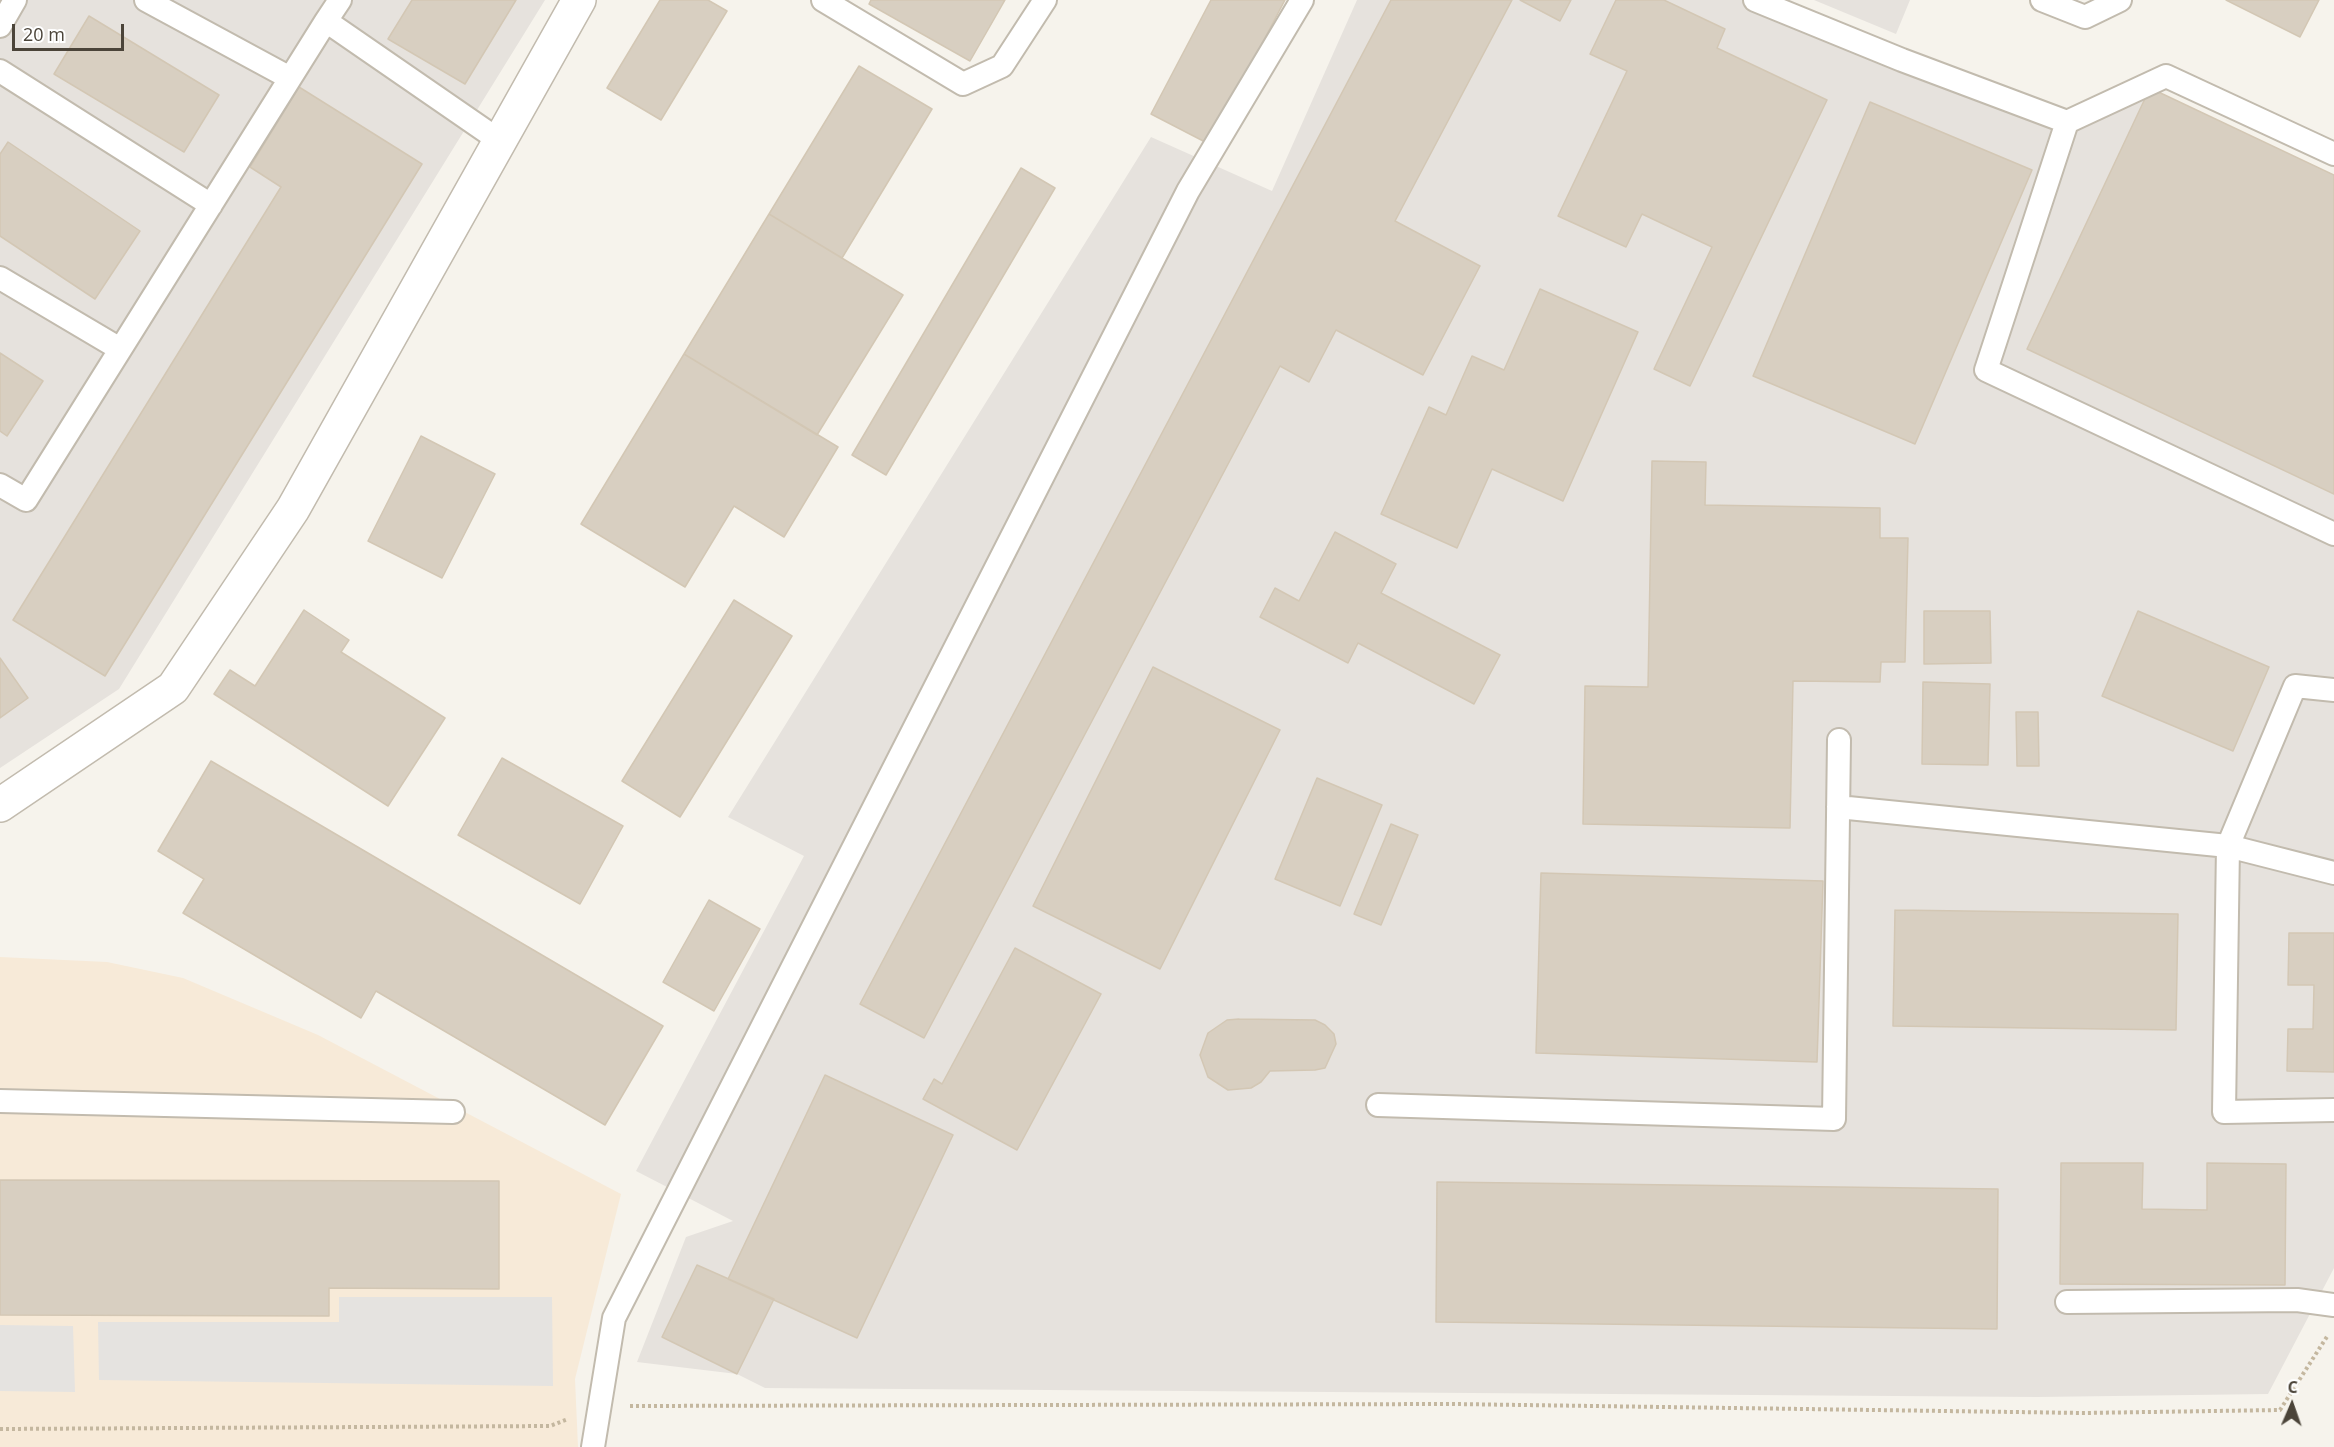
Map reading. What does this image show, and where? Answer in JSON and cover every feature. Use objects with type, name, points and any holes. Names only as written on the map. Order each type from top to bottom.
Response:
[{"type":"street","points":[[0,805],[173,688],[293,509],[579,0]]},
{"type":"lane","points":[[0,26],[15,0]]},
{"type":"lane","points":[[146,0],[290,78]]},
{"type":"lane","points":[[0,485],[26,500],[340,0]]},
{"type":"lane","points":[[823,0],[963,84],[1002,66],[1045,0]]},
{"type":"lane","points":[[593,1447],[614,1318],[1188,191],[1302,0]]},
{"type":"lane","points":[[1755,0],[1902,60],[2067,122],[2166,76],[2334,154]]},
{"type":"lane","points":[[2042,0],[2085,17],[2120,0]]},
{"type":"lane","points":[[326,21],[500,141]]},
{"type":"lane","points":[[0,71],[211,205]]},
{"type":"lane","points":[[2067,122],[1986,370],[2334,534]]},
{"type":"lane","points":[[0,278],[120,349]]},
{"type":"lane","points":[[2334,690],[2295,686],[2228,846],[2224,1112],[2334,1110]]},
{"type":"lane","points":[[1378,1105],[1834,1119],[1839,740]]},
{"type":"lane","points":[[1839,807],[2228,846],[2334,873]]},
{"type":"lane","points":[[0,1101],[453,1112]]},
{"type":"lane","points":[[2067,1302],[2297,1300],[2334,1305]]},
{"type":"path","points":[[0,1429],[550,1426],[598,1407],[1453,1404],[2084,1413],[2280,1410],[2334,1325]]},
{"type":"shaded area","points":[[0,0],[545,0],[119,689],[0,768]]},
{"type":"shaded area","points":[[1357,0],[1755,0],[2067,122],[2150,88],[2334,175],[2334,1268],[2268,1394],[2037,1397],[765,1388],[737,1374],[637,1362],[686,1237],[733,1221],[636,1171],[804,856],[728,817],[1151,137],[1272,191]]},
{"type":"shaded area","points":[[1814,0],[1910,0],[1896,34]]},
{"type":"shaded area","points":[[0,957],[107,962],[183,978],[318,1035],[621,1194],[575,1379],[578,1447],[0,1447]]},
{"type":"shaded area","points":[[339,1297],[552,1297],[553,1386],[99,1380],[98,1322],[339,1322]]},
{"type":"shaded area","points":[[0,1325],[73,1326],[75,1392],[0,1391]]},
{"type":"building","points":[[412,0],[516,0],[465,84],[388,39]]},
{"type":"building","points":[[660,0],[708,0],[727,11],[661,120],[607,88]]},
{"type":"building","points":[[871,0],[1005,0],[970,61],[869,4]]},
{"type":"building","points":[[1211,0],[1285,0],[1209,144],[1151,114]]},
{"type":"building","points":[[1391,0],[1512,0],[1395,221],[1480,266],[1423,375],[1336,330],[1309,382],[1280,366],[924,1038],[860,1004]]},
{"type":"building","points":[[1520,0],[1571,0],[1560,21]]},
{"type":"building","points":[[1616,0],[1664,0],[1725,29],[1717,48],[1827,100],[1690,386],[1654,369],[1712,247],[1642,214],[1626,247],[1558,216],[1627,71],[1590,54]]},
{"type":"building","points":[[2226,0],[2319,0],[2300,37]]},
{"type":"building","points":[[89,16],[219,95],[184,152],[54,74]]},
{"type":"building","points":[[859,66],[932,109],[842,258],[769,214]]},
{"type":"building","points":[[299,87],[422,164],[105,676],[13,620],[281,187],[250,167]]},
{"type":"building","points":[[2150,88],[2334,175],[2334,494],[2027,349]]},
{"type":"building","points":[[1870,102],[2032,170],[1915,444],[1753,376]]},
{"type":"building","points":[[8,142],[140,231],[95,299],[0,236],[0,154]]},
{"type":"building","points":[[1021,168],[1055,188],[886,475],[852,455]]},
{"type":"building","points":[[769,214],[903,295],[817,435],[684,354]]},
{"type":"building","points":[[1540,289],[1638,332],[1563,501],[1492,469],[1457,548],[1381,514],[1429,407],[1446,415],[1472,356],[1504,370]]},
{"type":"building","points":[[0,353],[43,381],[7,436],[0,431]]},
{"type":"building","points":[[684,354],[838,447],[784,537],[734,506],[685,587],[581,524]]},
{"type":"building","points":[[421,436],[495,474],[442,578],[368,541]]},
{"type":"building","points":[[1652,461],[1706,462],[1705,505],[1880,508],[1880,538],[1908,538],[1905,662],[1881,662],[1880,682],[1793,681],[1790,828],[1583,824],[1585,686],[1648,687]]},
{"type":"building","points":[[1335,532],[1396,564],[1381,593],[1500,655],[1474,704],[1358,643],[1348,663],[1260,617],[1275,588],[1299,601]]},
{"type":"building","points":[[734,600],[792,636],[680,817],[622,781]]},
{"type":"building","points":[[304,610],[349,640],[341,652],[445,718],[388,806],[214,694],[230,670],[255,686]]},
{"type":"building","points":[[1924,611],[1990,611],[1991,663],[1924,664]]},
{"type":"building","points":[[2138,611],[2269,667],[2233,751],[2102,696]]},
{"type":"building","points":[[0,658],[28,698],[0,718]]},
{"type":"building","points":[[1153,667],[1280,730],[1160,969],[1033,906]]},
{"type":"building","points":[[1923,682],[1990,684],[1988,765],[1922,764]]},
{"type":"building","points":[[2016,712],[2038,712],[2039,766],[2017,766]]},
{"type":"building","points":[[502,758],[623,826],[580,904],[458,835]]},
{"type":"building","points":[[211,761],[663,1026],[605,1125],[376,991],[361,1018],[183,913],[204,879],[158,851]]},
{"type":"building","points":[[1317,778],[1382,805],[1340,906],[1275,879]]},
{"type":"building","points":[[1391,824],[1418,835],[1381,925],[1354,914]]},
{"type":"building","points":[[1541,873],[1823,881],[1817,1062],[1536,1053]]},
{"type":"building","points":[[709,900],[760,929],[714,1011],[663,982]]},
{"type":"building","points":[[1895,910],[2178,914],[2176,1030],[1893,1026]]},
{"type":"building","points":[[2289,933],[2334,933],[2334,1072],[2287,1071],[2288,1029],[2313,1029],[2314,985],[2288,985]]},
{"type":"building","points":[[1015,948],[1101,994],[1017,1150],[923,1099],[934,1079],[942,1084]]},
{"type":"building","points":[[1227,1020],[1315,1020],[1325,1025],[1334,1034],[1336,1044],[1325,1068],[1270,1071],[1261,1082],[1251,1088],[1228,1090],[1208,1077],[1200,1055],[1208,1033]]},
{"type":"building","points":[[825,1075],[953,1135],[857,1338],[728,1279]]},
{"type":"building","points":[[2061,1163],[2143,1163],[2142,1209],[2207,1210],[2207,1163],[2286,1164],[2285,1285],[2060,1284]]},
{"type":"building","points":[[0,1180],[499,1181],[499,1289],[329,1288],[329,1316],[0,1315]]},
{"type":"building","points":[[1437,1182],[1998,1189],[1997,1329],[1436,1322]]},
{"type":"building","points":[[697,1265],[774,1299],[737,1374],[662,1337]]}]
